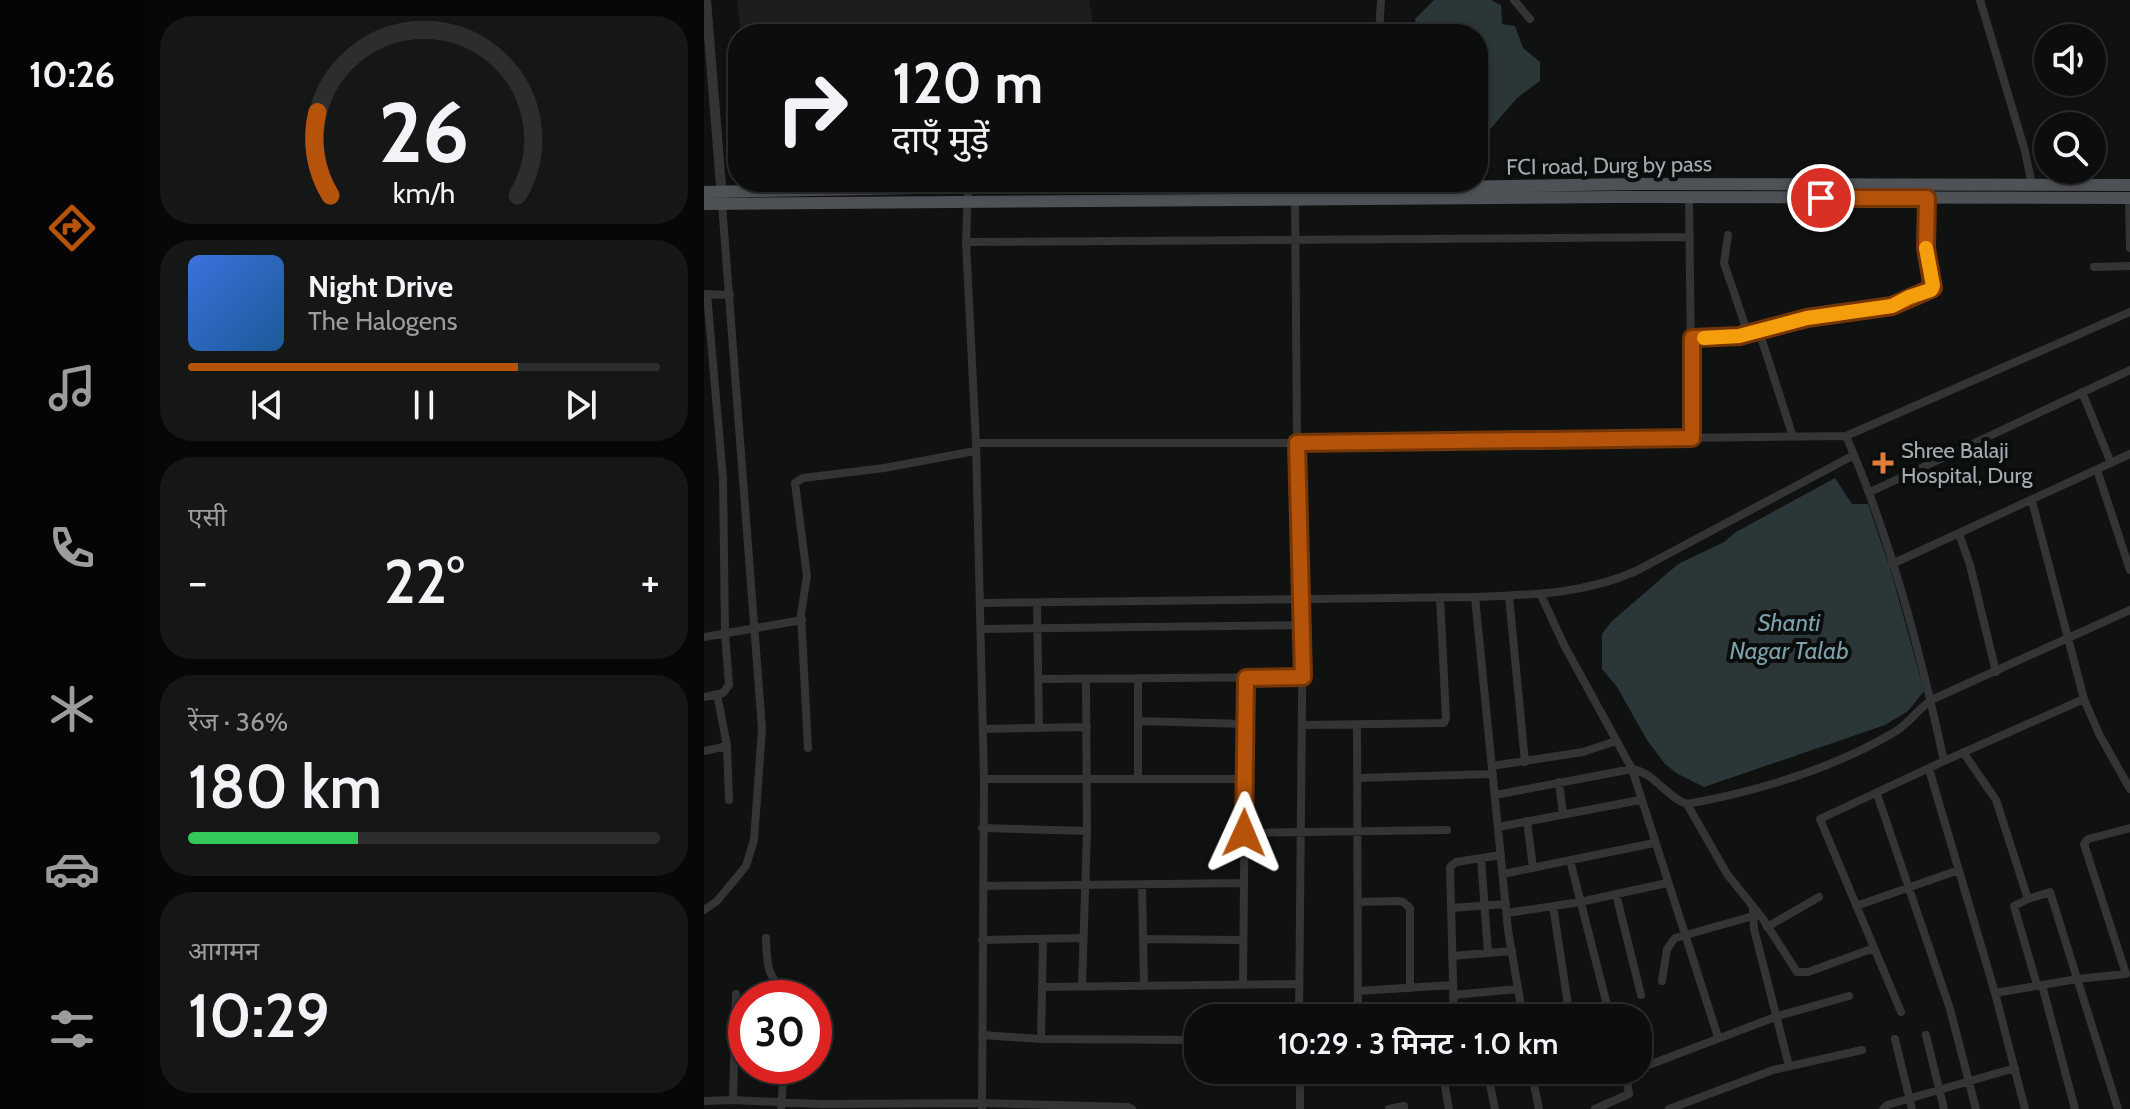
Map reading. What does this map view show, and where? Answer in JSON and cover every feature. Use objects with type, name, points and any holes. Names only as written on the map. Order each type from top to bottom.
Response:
[{"type":"main road","name":"FCI road, Durg by pass","points":[[1488,188],[1637,184],[2130,198]]},
{"type":"main road","name":"FCI road, Durg by pass","points":[[1470,192],[1689,197],[1926,192],[2032,185],[2130,185]]},
{"type":"main road","name":"FCI road, Durg by pass","points":[[704,192],[722,198],[967,202],[1348,192]]},
{"type":"main road","name":"FCI road, Durg by pass","points":[[704,204],[722,198],[856,192]]},
{"type":"main road","name":"FCI road, Durg by pass","points":[[1172,192],[1295,195]]},
{"type":"street","points":[[704,910],[717,901],[746,866],[754,840],[762,729],[706,0]]},
{"type":"street","points":[[1380,24],[1381,0]]},
{"type":"street","points":[[1514,0],[1530,19]]},
{"type":"street","points":[[1980,0],[2022,138],[2032,185]]},
{"type":"street","points":[[968,192],[966,242],[984,779],[982,1106]]},
{"type":"street","points":[[1692,338],[1748,334],[1807,318],[1892,306],[1931,290],[1933,285],[1926,248],[1926,192]]},
{"type":"street","points":[[1295,195],[1297,443],[1303,598],[1299,1004]]},
{"type":"street","points":[[1689,197],[1692,438]]},
{"type":"street","points":[[2130,198],[2130,248]]},
{"type":"street","points":[[1728,235],[1724,263],[1748,334]]},
{"type":"street","points":[[966,242],[1690,237]]},
{"type":"street","points":[[2094,267],[2130,266]]},
{"type":"street","points":[[704,697],[723,693],[729,685],[725,633],[723,479],[705,294],[730,295]]},
{"type":"street","points":[[808,748],[802,620],[807,576],[795,488],[797,480],[884,468],[975,447],[1846,436],[2130,312]]},
{"type":"street","points":[[1759,331],[1793,437]]},
{"type":"street","points":[[1870,492],[2130,370]]},
{"type":"street","points":[[2082,392],[2111,463]]},
{"type":"street","points":[[1846,436],[1870,492],[1892,564],[1931,700],[1944,761]]},
{"type":"street","points":[[1892,564],[2130,454]]},
{"type":"street","points":[[980,603],[1541,595],[1614,581],[1854,455]]},
{"type":"street","points":[[2097,470],[2130,570]]},
{"type":"street","points":[[2032,501],[2084,699],[2099,734],[2130,789]]},
{"type":"street","points":[[1959,534],[1970,565],[1996,672]]},
{"type":"street","points":[[1541,595],[1564,645],[1632,769],[1718,1037]]},
{"type":"street","points":[[1509,596],[1525,762]]},
{"type":"street","points":[[1303,725],[1444,723],[1440,597]]},
{"type":"street","points":[[1475,597],[1506,908],[1521,1004]]},
{"type":"street","points":[[1037,602],[1039,727]]},
{"type":"street","points":[[1495,795],[1632,769],[1646,774],[1679,802],[1687,804],[1731,796],[1799,776],[1895,733],[1931,700],[2130,610]]},
{"type":"street","points":[[704,637],[802,620]]},
{"type":"street","points":[[981,629],[1303,625]]},
{"type":"street","points":[[1039,679],[1303,677]]},
{"type":"street","points":[[1138,678],[1138,778]]},
{"type":"street","points":[[1243,984],[1246,678]]},
{"type":"street","points":[[1082,986],[1087,831],[1086,680]]},
{"type":"street","points":[[717,694],[727,746],[729,800]]},
{"type":"street","points":[[1901,1012],[1820,819],[2084,699]]},
{"type":"street","points":[[1139,721],[1245,724]]},
{"type":"street","points":[[1357,725],[1358,1004]]},
{"type":"street","points":[[983,729],[1087,727]]},
{"type":"street","points":[[1357,778],[1492,770],[1583,752],[1616,741]]},
{"type":"street","points":[[704,751],[727,746]]},
{"type":"street","points":[[1963,752],[1996,800],[2028,899]]},
{"type":"street","points":[[1929,769],[1995,993],[2025,1109]]},
{"type":"street","points":[[984,779],[1245,779]]},
{"type":"street","points":[[1559,782],[1563,814]]},
{"type":"street","points":[[1877,794],[1950,1009],[1976,1109]]},
{"type":"street","points":[[1498,827],[1640,800]]},
{"type":"street","points":[[1687,804],[1727,874],[1797,972],[1808,972],[1874,948]]},
{"type":"street","points":[[1527,821],[1533,868]]},
{"type":"street","points":[[982,828],[1087,831]]},
{"type":"street","points":[[2130,828],[2088,839],[2084,844],[2130,985]]},
{"type":"street","points":[[1244,833],[1447,830]]},
{"type":"street","points":[[1503,874],[1654,843]]},
{"type":"street","points":[[1453,1004],[1450,867],[1456,862],[1501,855]]},
{"type":"street","points":[[1481,858],[1488,953]]},
{"type":"street","points":[[1570,860],[1607,1004]]},
{"type":"street","points":[[1856,906],[1959,870]]},
{"type":"street","points":[[984,886],[1243,883]]},
{"type":"street","points":[[1451,908],[1553,906],[1667,883]]},
{"type":"street","points":[[1142,885],[1144,985]]},
{"type":"street","points":[[2075,1109],[2014,906],[2050,892],[2118,1109]]},
{"type":"street","points":[[1616,894],[1641,995]]},
{"type":"street","points":[[1767,927],[1819,897]]},
{"type":"street","points":[[1358,902],[1398,901],[1410,908],[1410,988]]},
{"type":"street","points":[[1553,906],[1569,1004]]},
{"type":"street","points":[[1662,981],[1667,949],[1672,940],[1753,912]]},
{"type":"street","points":[[1753,912],[1757,941],[1789,1066]]},
{"type":"street","points":[[766,938],[772,980]]},
{"type":"street","points":[[982,940],[1083,938]]},
{"type":"street","points":[[1041,1039],[1043,939]]},
{"type":"street","points":[[1144,939],[1243,940]]},
{"type":"street","points":[[1452,956],[1512,951]]},
{"type":"street","points":[[1995,993],[2126,974]]},
{"type":"street","points":[[1042,987],[1299,984]]},
{"type":"street","points":[[1358,991],[1453,985]]},
{"type":"street","points":[[1453,995],[1518,989]]},
{"type":"street","points":[[1652,1062],[1778,1016],[1849,996]]},
{"type":"street","points":[[983,1035],[1041,1039],[1184,1040]]},
{"type":"street","points":[[1926,1035],[1944,1109]]},
{"type":"street","points":[[1895,1039],[1910,1104]]},
{"type":"street","points":[[1669,1109],[1789,1066],[1862,1050]]},
{"type":"street","points":[[1883,1109],[1887,1105],[1910,1104],[1940,1091],[2015,1068]]},
{"type":"street","points":[[733,1084],[733,1100]]},
{"type":"street","points":[[781,1106],[783,1084]]},
{"type":"street","points":[[1300,1084],[1300,1109]]},
{"type":"street","points":[[1445,1084],[1449,1109]]},
{"type":"street","points":[[1490,1084],[1495,1109]]},
{"type":"street","points":[[1534,1084],[1539,1109]]},
{"type":"street","points":[[1595,1109],[1629,1094],[1630,1084]]},
{"type":"street","points":[[706,1104],[733,1100],[746,1104],[820,1107],[1132,1109]]},
{"type":"street","points":[[1389,1109],[1404,1106],[1404,1109]]},
{"type":"shaded area","points":[[737,0],[1089,0],[1093,24],[740,24]]},
{"type":"water","points":[[1434,0],[1491,0],[1501,5],[1502,24],[1515,26],[1523,48],[1540,62],[1540,81],[1517,98],[1488,132],[1488,24],[1416,24],[1415,19]]},
{"type":"water","name":"Shanti Nagar Talab","points":[[1835,478],[1852,504],[1868,504],[1891,571],[1924,691],[1908,711],[1885,725],[1704,787],[1665,764],[1647,740],[1617,687],[1602,669],[1602,634],[1611,622],[1678,564],[1724,542],[1736,532]]},
{"type":"slow traffic","points":[[1704,338],[1739,336],[1807,318],[1892,306],[1933,288],[1926,248]]},
{"type":"place","name":"Shree Balaji Hospital, Durg","points":[[1883,463]]},
{"type":"route","points":[[1244,833],[1246,678],[1303,677],[1297,443],[1692,438],[1692,338],[1739,336],[1807,318],[1892,306],[1933,288],[1926,248],[1927,198],[1821,198]]}]
